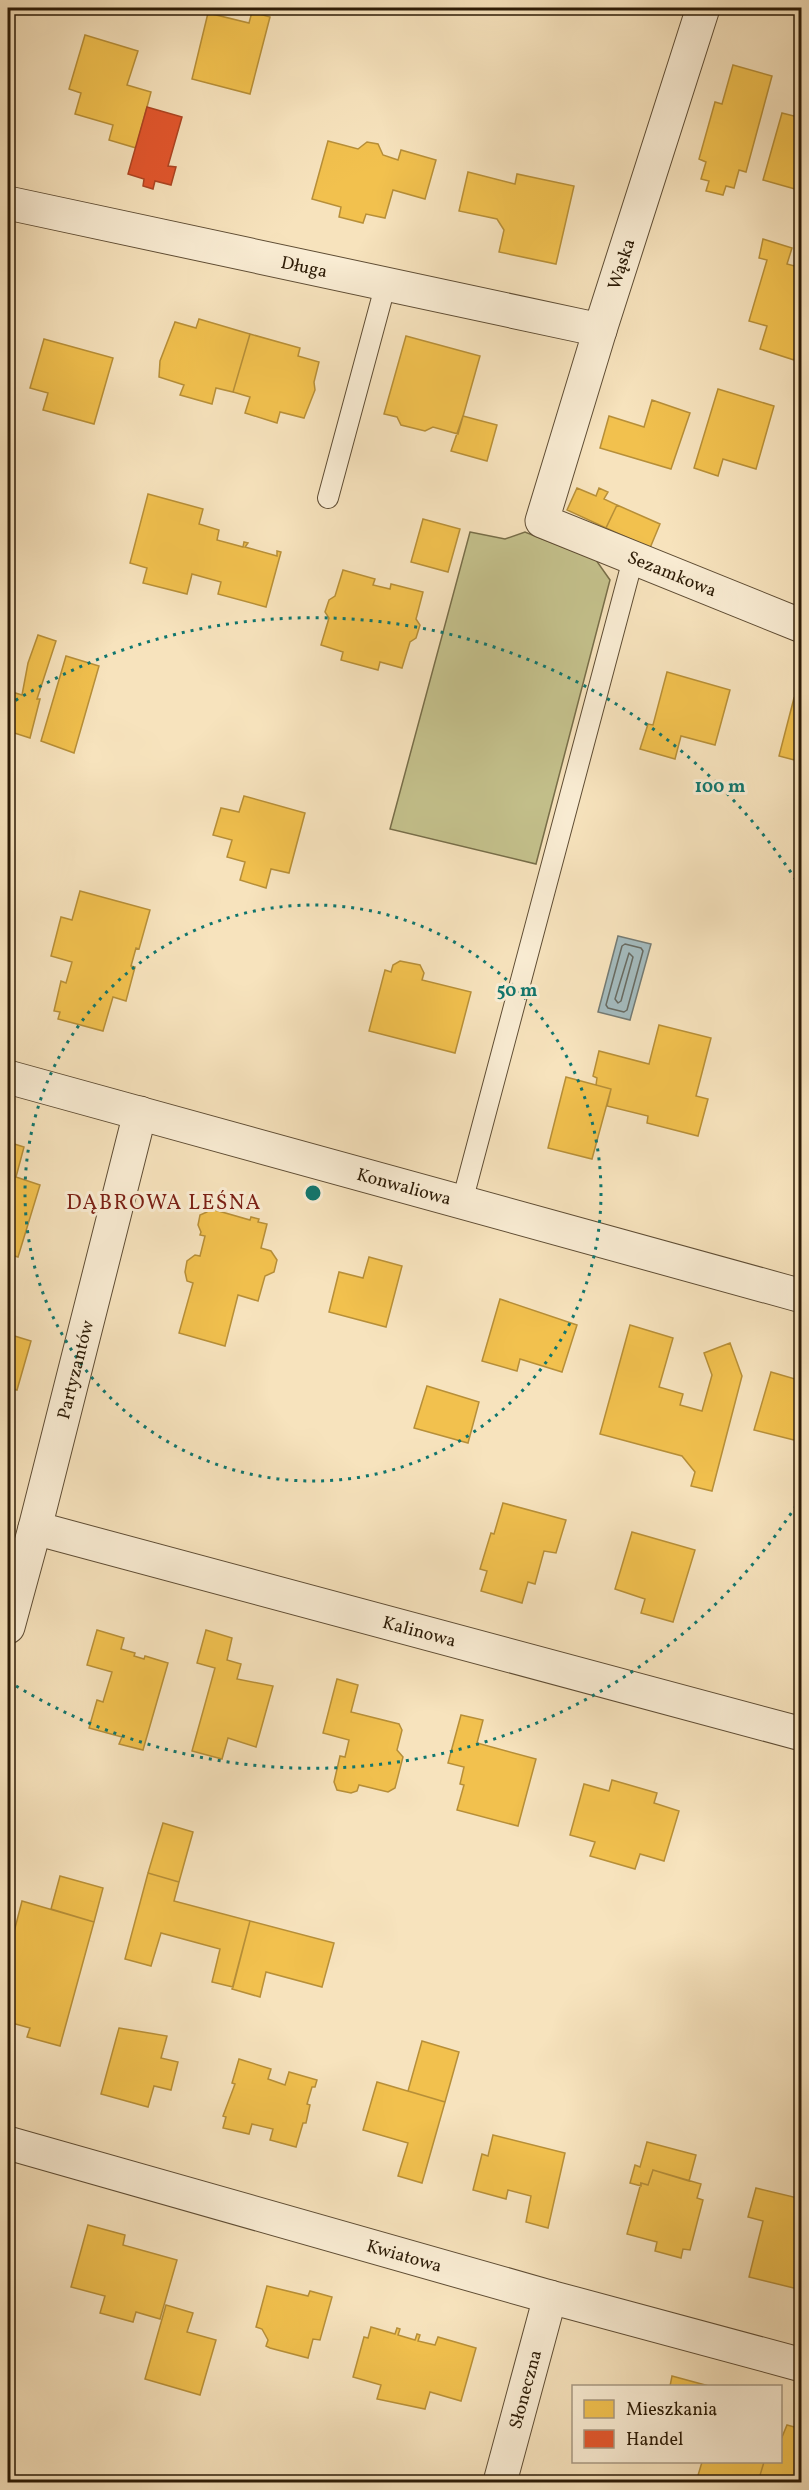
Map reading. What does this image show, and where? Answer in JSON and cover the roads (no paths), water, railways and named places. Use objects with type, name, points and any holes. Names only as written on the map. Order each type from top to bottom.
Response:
[{"type":"street","name":"Wąska","points":[[542,521],[600,330],[704,8]]},
{"type":"street","name":"Długa","points":[[8,203],[600,330]]},
{"type":"street","name":"Sezamkowa","points":[[542,521],[801,626]]},
{"type":"street","name":"Konwaliowa","points":[[8,1077],[801,1296]]},
{"type":"street","name":"Partyzantów","points":[[8,1627],[140,1113]]},
{"type":"street","name":"Kalinowa","points":[[35,1528],[801,1734]]},
{"type":"street","name":"Kwiatowa","points":[[8,2144],[550,2297],[801,2365]]},
{"type":"street","name":"Słoneczna","points":[[500,2482],[550,2297]]},
{"type":"lane","points":[[328,498],[386,283]]},
{"type":"lane","points":[[462,1202],[633,559]]},
{"type":"water","points":[[618,936],[651,944],[630,1020],[598,1012]]},
{"type":"district","name":"DĄBROWA LEŚNA","points":[[164,1202]]}]
